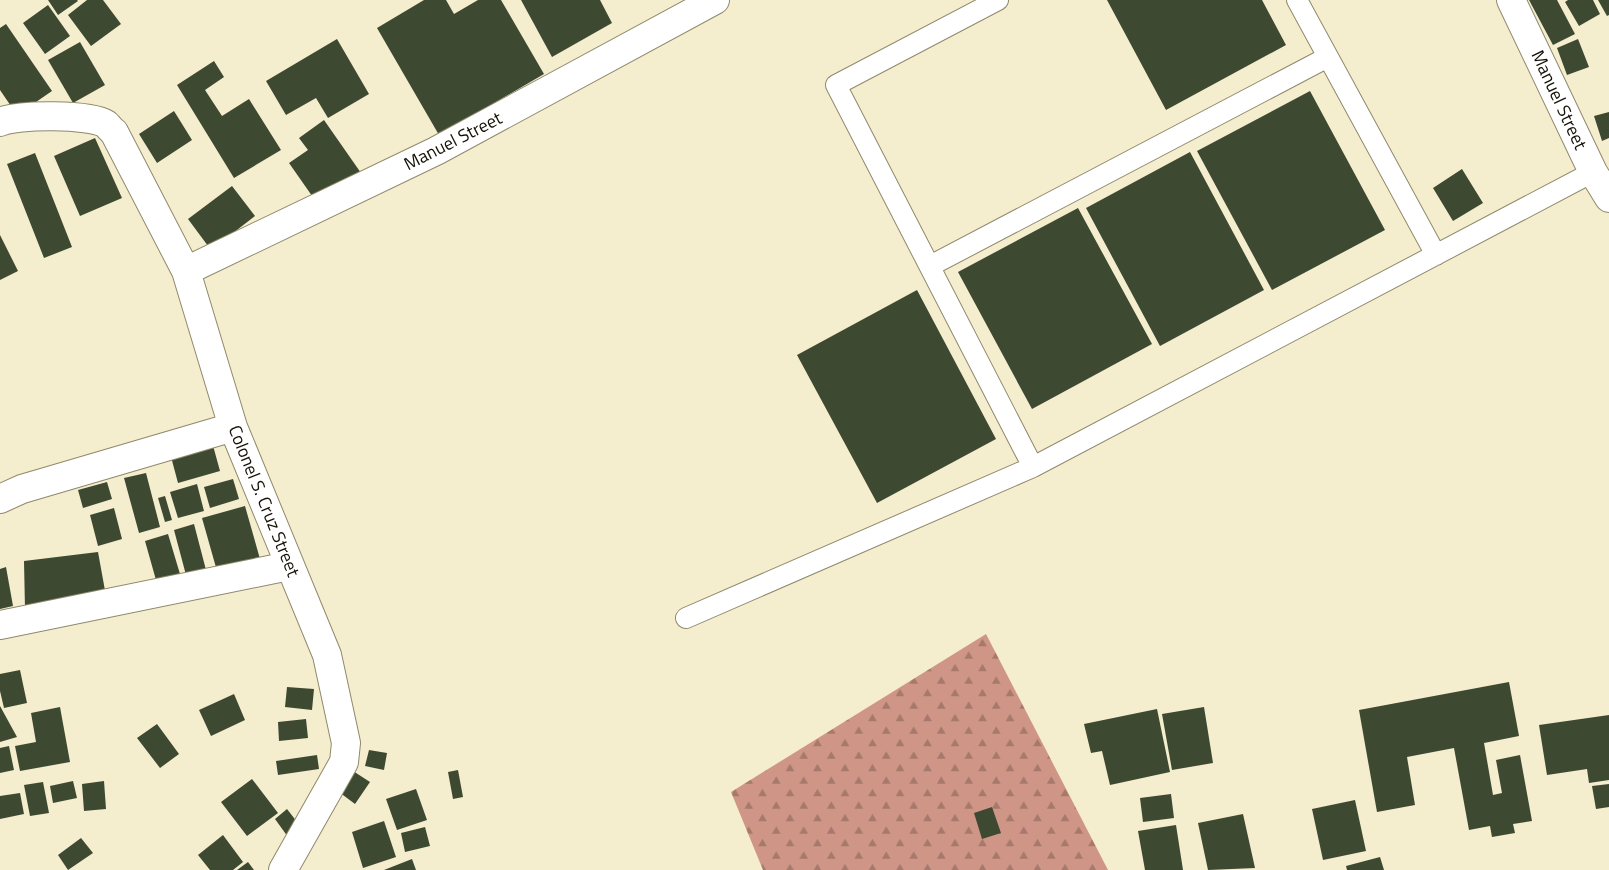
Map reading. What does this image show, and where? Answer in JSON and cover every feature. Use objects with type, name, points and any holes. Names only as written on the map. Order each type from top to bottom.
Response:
[{"type":"street","name":"Manuel Street","points":[[186,271],[436,151],[714,0]]},
{"type":"street","name":"Manuel Street","points":[[1512,0],[1593,172],[1609,198]]},
{"type":"street","name":"Colonel S. Cruz Street","points":[[1,120],[67,116],[105,123],[114,132],[186,271],[234,427],[327,655],[346,753],[344,762],[283,870]]},
{"type":"street","points":[[0,499],[22,489],[234,427]]},
{"type":"street","points":[[0,625],[290,566]]},
{"type":"lane","points":[[998,0],[836,85],[1033,467]]},
{"type":"lane","points":[[1297,0],[1436,256]]},
{"type":"lane","points":[[930,266],[1328,57]]},
{"type":"lane","points":[[686,618],[1033,467],[1593,172]]},
{"type":"green space","points":[[986,634],[1108,870],[763,870],[731,792]]},
{"type":"building","points":[[48,0],[77,0],[78,1],[58,15]]},
{"type":"building","points":[[87,0],[103,0],[121,24],[91,46],[68,15]]},
{"type":"building","points":[[424,0],[446,0],[454,14],[478,0],[501,0],[544,74],[439,135],[377,28]]},
{"type":"building","points":[[521,0],[600,0],[612,23],[552,57]]},
{"type":"building","points":[[1107,0],[1262,0],[1286,45],[1166,110]]},
{"type":"building","points":[[1529,0],[1557,0],[1575,34],[1553,45]]},
{"type":"building","points":[[1568,0],[1593,0],[1600,14],[1579,26],[1565,2]]},
{"type":"building","points":[[1598,0],[1609,0],[1609,15],[1607,16]]},
{"type":"building","points":[[48,5],[70,36],[45,54],[23,23]]},
{"type":"building","points":[[6,24],[52,91],[17,115],[0,90],[0,28]]},
{"type":"building","points":[[337,39],[369,94],[328,118],[316,98],[286,115],[266,81]]},
{"type":"building","points":[[1578,39],[1589,67],[1567,75],[1557,48]]},
{"type":"building","points":[[80,42],[105,85],[73,103],[48,60]]},
{"type":"building","points":[[214,61],[224,77],[205,90],[222,116],[249,99],[281,150],[234,178],[177,85]]},
{"type":"building","points":[[1310,91],[1385,230],[1272,290],[1197,151]]},
{"type":"building","points":[[174,111],[192,140],[157,163],[139,134]]},
{"type":"building","points":[[1609,112],[1609,138],[1602,141],[1594,116]]},
{"type":"building","points":[[324,120],[361,173],[317,203],[289,163],[308,150],[299,138]]},
{"type":"building","points":[[95,138],[122,198],[80,216],[54,156]]},
{"type":"building","points":[[1190,152],[1264,290],[1160,346],[1086,208]]},
{"type":"building","points":[[35,153],[72,247],[44,258],[7,164]]},
{"type":"building","points":[[1462,169],[1483,203],[1453,221],[1433,188]]},
{"type":"building","points":[[232,186],[255,216],[211,250],[188,219]]},
{"type":"building","points":[[1078,208],[1152,344],[1032,409],[958,272]]},
{"type":"building","points":[[0,235],[18,271],[0,280]]},
{"type":"building","points":[[917,290],[996,439],[877,503],[797,355]]},
{"type":"building","points":[[212,442],[220,471],[178,483],[170,453]]},
{"type":"building","points":[[146,473],[160,527],[139,533],[124,478]]},
{"type":"building","points":[[233,479],[239,499],[210,508],[204,487]]},
{"type":"building","points":[[107,482],[112,499],[83,508],[78,490]]},
{"type":"building","points":[[197,484],[204,511],[178,518],[170,492]]},
{"type":"building","points":[[165,496],[172,520],[165,522],[158,498]]},
{"type":"building","points":[[245,506],[260,559],[217,571],[202,518]]},
{"type":"building","points":[[114,508],[122,539],[98,546],[90,515]]},
{"type":"building","points":[[194,524],[206,570],[186,575],[174,530]]},
{"type":"building","points":[[168,534],[180,574],[156,580],[145,541]]},
{"type":"building","points":[[98,552],[106,596],[25,609],[24,561]]},
{"type":"building","points":[[6,567],[13,606],[0,609],[0,569]]},
{"type":"building","points":[[20,670],[27,703],[4,708],[0,691],[0,674]]},
{"type":"building","points":[[1509,682],[1519,736],[1484,743],[1493,795],[1502,793],[1496,760],[1520,755],[1532,821],[1513,824],[1515,833],[1492,837],[1490,826],[1469,830],[1454,748],[1407,757],[1415,805],[1377,812],[1359,710]]},
{"type":"building","points":[[287,687],[314,689],[312,710],[285,707]]},
{"type":"building","points":[[234,694],[245,720],[211,736],[199,710]]},
{"type":"building","points":[[0,706],[17,737],[0,742]]},
{"type":"building","points":[[60,707],[70,762],[20,771],[15,746],[36,742],[31,713]]},
{"type":"building","points":[[1204,707],[1213,763],[1172,770],[1162,714]]},
{"type":"building","points":[[1157,709],[1170,772],[1110,785],[1102,751],[1091,753],[1084,724]]},
{"type":"building","points":[[1609,715],[1609,780],[1589,783],[1587,769],[1547,775],[1539,725]]},
{"type":"building","points":[[306,719],[308,738],[279,741],[278,722]]},
{"type":"building","points":[[157,724],[179,754],[160,768],[137,738]]},
{"type":"building","points":[[9,746],[14,770],[0,773],[0,748]]},
{"type":"building","points":[[369,750],[387,753],[384,770],[365,766]]},
{"type":"building","points":[[317,755],[319,769],[278,775],[276,761]]},
{"type":"building","points":[[458,770],[463,797],[453,799],[448,772]]},
{"type":"building","points":[[353,771],[370,782],[355,804],[339,792]]},
{"type":"building","points":[[252,779],[278,813],[247,836],[221,802]]},
{"type":"building","points":[[73,781],[77,798],[53,803],[50,786]]},
{"type":"building","points":[[104,781],[106,809],[84,811],[82,784]]},
{"type":"building","points":[[43,782],[49,813],[30,816],[24,785]]},
{"type":"building","points":[[1609,784],[1609,807],[1596,809],[1592,786]]},
{"type":"building","points":[[416,789],[427,820],[397,830],[386,799]]},
{"type":"building","points":[[20,793],[24,814],[0,819],[0,796]]},
{"type":"building","points":[[1171,794],[1174,818],[1143,822],[1140,798]]},
{"type":"building","points":[[1355,800],[1366,851],[1323,860],[1312,809]]},
{"type":"building","points":[[992,807],[1001,833],[982,839],[974,813]]},
{"type":"building","points":[[287,809],[301,827],[288,837],[275,819]]},
{"type":"building","points":[[1243,814],[1255,868],[1208,870],[1198,823]]},
{"type":"building","points":[[384,821],[396,857],[363,868],[352,832]]},
{"type":"building","points":[[1176,825],[1183,870],[1145,870],[1138,831]]},
{"type":"building","points":[[425,827],[430,846],[405,852],[401,833]]},
{"type":"building","points":[[223,835],[243,862],[233,870],[210,870],[198,855]]},
{"type":"building","points":[[81,838],[93,853],[68,870],[58,855]]},
{"type":"building","points":[[1380,857],[1384,870],[1347,870],[1346,866]]},
{"type":"building","points":[[412,859],[416,870],[384,870]]},
{"type":"building","points":[[248,862],[254,870],[237,870]]}]
